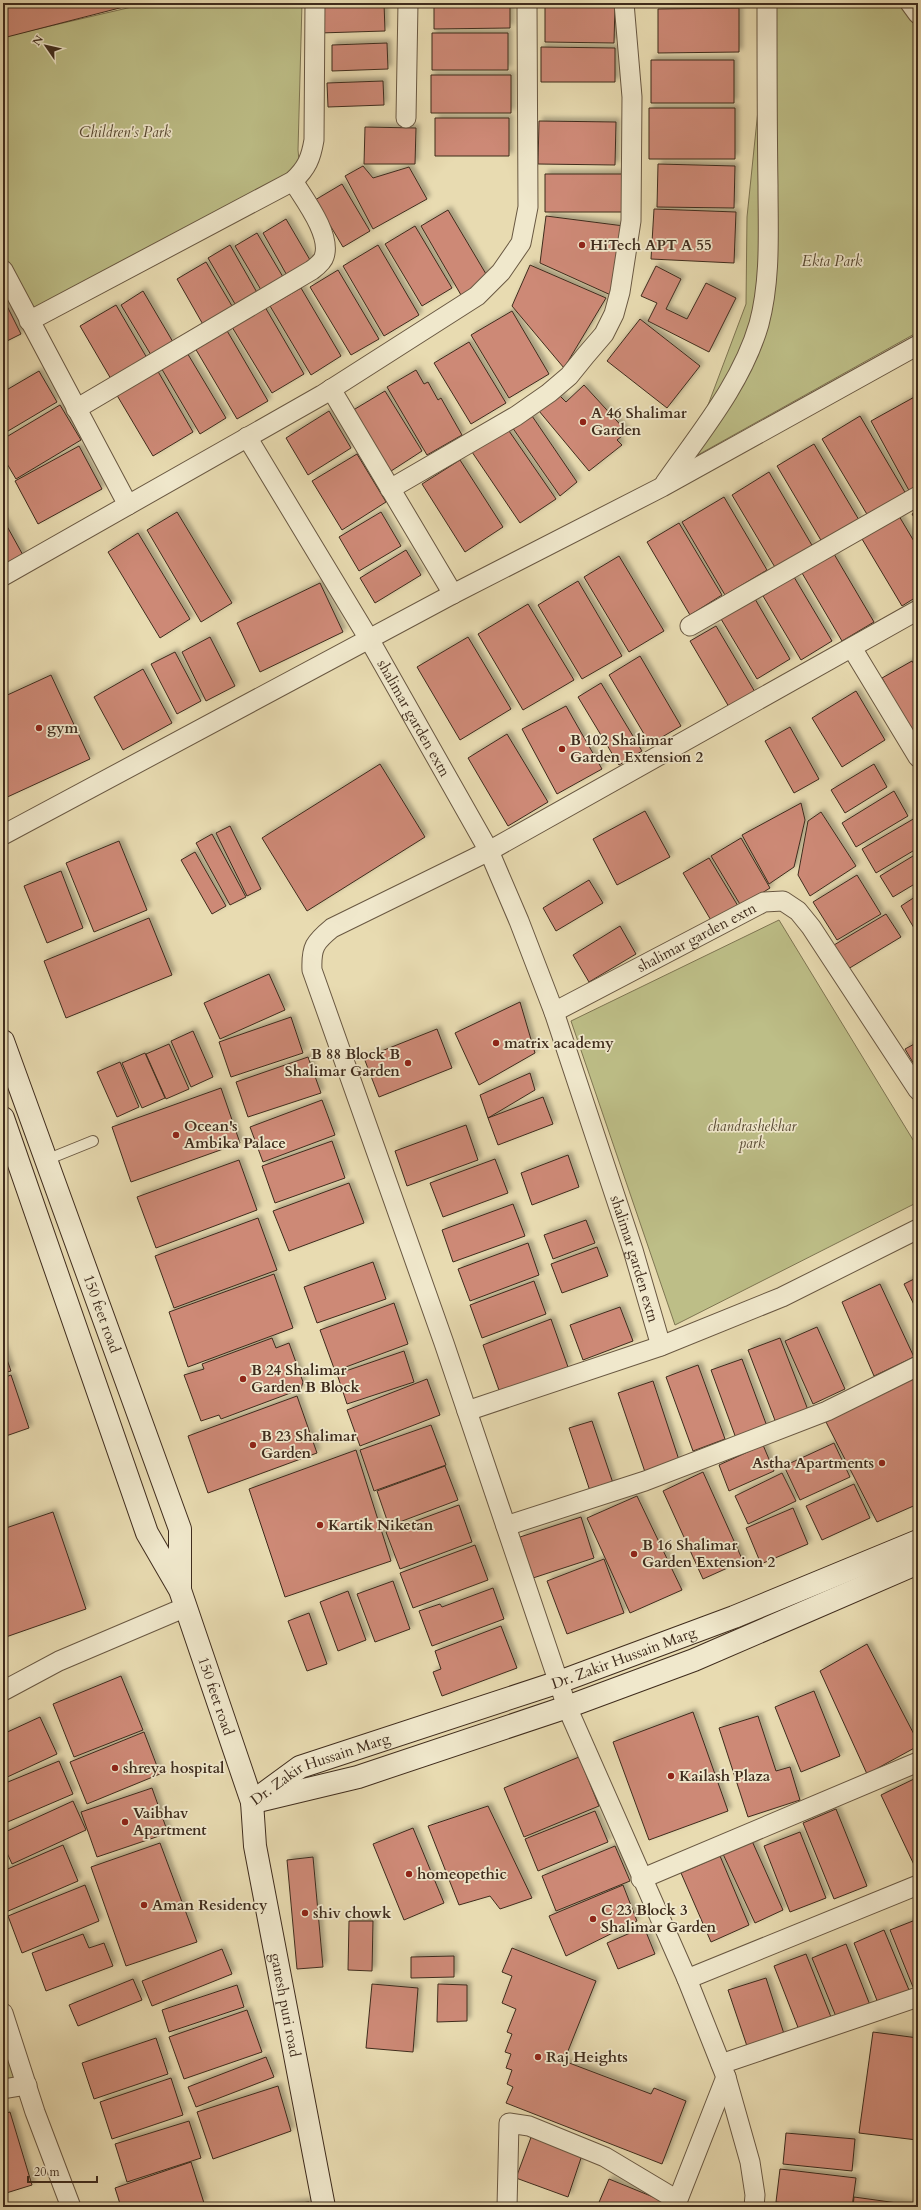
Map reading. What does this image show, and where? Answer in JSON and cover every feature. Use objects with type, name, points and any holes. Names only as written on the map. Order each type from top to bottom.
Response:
[{"type":"street","points":[[29,321],[293,181],[305,170],[310,159],[314,140],[315,3]]},
{"type":"street","points":[[406,118],[408,3]]},
{"type":"street","points":[[3,576],[331,389],[477,296],[501,272],[521,243],[528,207],[527,3]]},
{"type":"street","points":[[390,489],[516,416],[549,393],[569,376],[604,334],[614,314],[620,292],[631,221],[632,97],[624,3]]},
{"type":"street","points":[[662,487],[723,400],[740,369],[758,324],[764,300],[768,236],[766,3]]},
{"type":"street","points":[[910,3],[918,14]]},
{"type":"street","points":[[76,408],[299,278],[312,270],[324,258],[326,247],[323,233],[293,181]]},
{"type":"street","points":[[3,270],[128,505]]},
{"type":"street","points":[[3,835],[452,594],[662,487],[918,345]]},
{"type":"street","points":[[331,389],[452,594]]},
{"type":"street","name":"shalimar garden extn","points":[[247,438],[369,639],[489,852],[520,921],[554,1012],[633,1250],[662,1346]]},
{"type":"street","points":[[690,626],[918,496]]},
{"type":"street","points":[[754,2207],[755,2195],[750,2162],[724,2070],[687,1979],[567,1707],[467,1412],[312,970],[311,953],[318,939],[332,928],[489,852],[918,610]]},
{"type":"street","points":[[852,648],[912,735],[918,757]]},
{"type":"street","name":"shalimar garden extn","points":[[554,1012],[764,902],[783,901],[798,912],[811,928],[918,1090]]},
{"type":"street","name":"150 feet road","points":[[3,1041],[180,1529],[183,1599]]},
{"type":"street","name":"150 feet road","points":[[3,1118],[147,1533],[183,1599],[252,1802]]},
{"type":"street","points":[[467,1412],[662,1346],[782,1297],[918,1229]]},
{"type":"street","points":[[506,1526],[645,1481],[827,1411],[918,1366]]},
{"type":"street","name":"Dr. Zakir Hussain Marg","points":[[252,1802],[300,1767],[559,1682],[734,1617],[918,1541]]},
{"type":"street","name":"Dr. Zakir Hussain Marg","points":[[252,1802],[358,1777],[567,1707],[694,1660],[918,1563]]},
{"type":"street","points":[[3,1691],[59,1660],[183,1599]]},
{"type":"street","points":[[642,1879],[918,1762]]},
{"type":"street","name":"ganesh puri road","points":[[252,1802],[255,1846],[324,2207]]},
{"type":"street","points":[[687,1979],[918,1885]]},
{"type":"street","points":[[507,2207],[509,2123],[529,2126],[605,2157],[676,2203],[724,2070],[918,1997]]},
{"type":"street","points":[[3,2013],[71,2207]]},
{"type":"street","points":[[3,2090],[27,2085]]},
{"type":"lane","points":[[46,1160],[93,1141]]},
{"type":"green space","name":"Children's Park","points":[[149,3],[302,3],[298,150],[300,171],[29,321],[3,270],[3,37]]},
{"type":"green space","name":"Ekta Park","points":[[769,3],[900,3],[918,27],[918,332],[687,461],[746,304],[747,217]]},
{"type":"green space","name":"chandrashekhar park","points":[[779,920],[918,1148],[918,1202],[675,1325],[571,1021]]},
{"type":"green space","points":[[3,2013],[27,2085],[3,2089]]},
{"type":"building","points":[[3,3],[139,3],[3,38]]},
{"type":"building","points":[[318,3],[384,3],[385,31],[319,33]]},
{"type":"building","points":[[434,3],[510,3],[510,28],[434,29]]},
{"type":"building","points":[[545,3],[615,4],[614,43],[545,42]]},
{"type":"building","points":[[727,3],[727,5],[646,4]]},
{"type":"building","points":[[739,8],[739,52],[658,53],[658,9]]},
{"type":"building","points":[[432,33],[508,33],[508,70],[432,70]]},
{"type":"building","points":[[387,43],[388,69],[332,71],[332,45]]},
{"type":"building","points":[[541,47],[615,48],[615,82],[541,82]]},
{"type":"building","points":[[651,60],[734,60],[734,103],[651,103]]},
{"type":"building","points":[[431,75],[511,75],[511,113],[431,113]]},
{"type":"building","points":[[383,81],[384,105],[328,107],[327,83]]},
{"type":"building","points":[[649,108],[735,108],[735,159],[649,159]]},
{"type":"building","points":[[435,118],[509,118],[509,156],[435,156]]},
{"type":"building","points":[[539,121],[616,122],[615,165],[538,164]]},
{"type":"building","points":[[365,127],[416,128],[415,164],[364,164]]},
{"type":"building","points":[[658,164],[735,166],[734,208],[657,207]]},
{"type":"building","points":[[363,166],[373,178],[409,167],[427,199],[373,229],[345,176]]},
{"type":"building","points":[[545,174],[624,174],[624,212],[545,212]]},
{"type":"building","points":[[342,184],[370,231],[343,247],[315,200]]},
{"type":"building","points":[[654,209],[736,212],[734,263],[651,259]]},
{"type":"building","points":[[448,210],[489,279],[461,295],[421,226]]},
{"type":"building","name":"HiTech APT A 55","points":[[546,216],[624,226],[613,296],[540,263]]},
{"type":"building","points":[[286,219],[313,265],[289,279],[263,233]]},
{"type":"building","points":[[415,226],[452,288],[422,306],[385,244]]},
{"type":"building","points":[[257,233],[286,282],[264,295],[235,246]]},
{"type":"building","points":[[230,245],[259,296],[238,309],[208,258]]},
{"type":"building","points":[[378,245],[419,315],[384,336],[343,266]]},
{"type":"building","points":[[206,262],[235,311],[205,328],[177,279]]},
{"type":"building","points":[[530,265],[606,298],[564,368],[512,306]]},
{"type":"building","points":[[656,266],[681,279],[666,309],[687,319],[706,283],[736,298],[709,352],[648,321],[657,303],[641,296]]},
{"type":"building","points":[[338,270],[379,339],[351,355],[310,287]]},
{"type":"building","points":[[301,288],[341,356],[311,375],[270,306]]},
{"type":"building","points":[[143,291],[173,342],[151,355],[121,305]]},
{"type":"building","points":[[3,298],[21,334],[3,343]]},
{"type":"building","points":[[116,305],[147,358],[111,379],[80,326]]},
{"type":"building","points":[[265,307],[304,374],[272,393],[232,327]]},
{"type":"building","points":[[512,311],[549,374],[509,398],[471,335]]},
{"type":"building","points":[[640,319],[700,366],[667,408],[607,361]]},
{"type":"building","points":[[226,329],[268,401],[237,419],[195,348]]},
{"type":"building","points":[[469,342],[506,403],[471,424],[434,363]]},
{"type":"building","points":[[186,351],[226,418],[200,434],[160,366]]},
{"type":"building","points":[[156,368],[193,432],[153,456],[115,392]]},
{"type":"building","points":[[416,370],[424,384],[428,382],[438,400],[441,398],[462,435],[427,455],[387,387]]},
{"type":"building","points":[[39,371],[57,402],[3,434],[3,392]]},
{"type":"building","name":"A 46 Shalimar Garden","points":[[584,385],[627,432],[617,440],[622,445],[589,471],[539,411],[557,393],[566,402]]},
{"type":"building","points":[[385,391],[422,451],[388,473],[350,412]]},
{"type":"building","points":[[918,395],[918,493],[912,496],[871,421]]},
{"type":"building","points":[[60,405],[81,440],[16,479],[3,457],[3,439]]},
{"type":"building","points":[[329,411],[351,448],[308,475],[286,438]]},
{"type":"building","points":[[530,413],[577,482],[560,496],[512,427]]},
{"type":"building","points":[[860,416],[906,494],[868,516],[822,439]]},
{"type":"building","points":[[507,428],[556,499],[520,523],[472,452]]},
{"type":"building","points":[[814,444],[859,520],[822,542],[777,466]]},
{"type":"building","points":[[79,446],[102,489],[38,524],[15,481]]},
{"type":"building","points":[[357,454],[386,502],[342,530],[312,481]]},
{"type":"building","points":[[460,460],[503,527],[465,552],[422,484]]},
{"type":"building","points":[[769,472],[813,547],[776,569],[732,495]]},
{"type":"building","points":[[724,497],[767,570],[725,595],[682,522]]},
{"type":"building","points":[[918,510],[918,524],[912,514]]},
{"type":"building","points":[[177,512],[232,603],[201,622],[147,530]]},
{"type":"building","points":[[381,512],[401,546],[359,571],[339,537]]},
{"type":"building","points":[[899,516],[918,548],[918,596],[902,606],[862,539]]},
{"type":"building","points":[[3,519],[24,557],[3,569]]},
{"type":"building","points":[[679,523],[722,595],[690,615],[647,542]]},
{"type":"building","points":[[138,533],[190,619],[160,638],[108,552]]},
{"type":"building","points":[[406,550],[421,575],[375,603],[360,578]]},
{"type":"building","points":[[834,554],[874,622],[842,641],[802,573]]},
{"type":"building","points":[[619,556],[664,631],[629,652],[584,577]]},
{"type":"building","points":[[794,577],[832,641],[801,660],[763,596]]},
{"type":"building","points":[[578,581],[622,656],[582,679],[538,605]]},
{"type":"building","points":[[320,583],[343,632],[260,672],[237,623]]},
{"type":"building","points":[[755,599],[790,659],[757,679],[721,619]]},
{"type":"building","points":[[528,604],[574,680],[523,710],[478,634]]},
{"type":"building","points":[[716,626],[755,692],[729,707],[690,641]]},
{"type":"building","points":[[210,637],[235,686],[206,701],[182,652]]},
{"type":"building","points":[[468,637],[511,709],[460,740],[417,667]]},
{"type":"building","points":[[175,652],[201,701],[177,714],[151,664]]},
{"type":"building","points":[[640,656],[681,726],[650,744],[609,675]]},
{"type":"building","points":[[912,661],[918,671],[918,726],[911,730],[882,678]]},
{"type":"building","points":[[143,669],[172,723],[123,750],[94,697]]},
{"type":"building","name":"gym","points":[[51,675],[90,759],[3,799],[3,697]]},
{"type":"building","points":[[601,683],[642,751],[619,765],[578,697]]},
{"type":"building","points":[[856,691],[885,740],[842,767],[812,718]]},
{"type":"building","name":"B 102 Shalimar Garden Extension 2","points":[[566,706],[602,769],[557,794],[522,729]]},
{"type":"building","points":[[790,727],[819,779],[794,793],[765,741]]},
{"type":"building","points":[[507,734],[548,802],[508,826],[468,758]]},
{"type":"building","points":[[380,764],[425,837],[307,911],[262,838]]},
{"type":"building","points":[[874,764],[887,787],[845,813],[831,790]]},
{"type":"building","points":[[894,791],[908,816],[856,847],[842,823]]},
{"type":"building","points":[[801,803],[805,820],[794,867],[769,884],[742,835]]},
{"type":"building","points":[[645,811],[670,857],[617,885],[593,839]]},
{"type":"building","points":[[821,812],[856,866],[810,896],[798,875],[808,821]]},
{"type":"building","points":[[915,818],[918,824],[918,848],[876,873],[862,849]]},
{"type":"building","points":[[230,826],[261,889],[247,896],[216,833]]},
{"type":"building","points":[[212,834],[246,897],[230,905],[196,843]]},
{"type":"building","points":[[741,838],[770,888],[741,906],[711,856]]},
{"type":"building","points":[[119,841],[147,910],[94,932],[66,863]]},
{"type":"building","points":[[195,852],[226,906],[212,914],[181,860]]},
{"type":"building","points":[[918,853],[918,882],[893,897],[880,876]]},
{"type":"building","points":[[709,858],[738,906],[712,922],[683,873]]},
{"type":"building","points":[[61,871],[83,928],[47,943],[24,886]]},
{"type":"building","points":[[857,875],[881,914],[837,940],[813,902]]},
{"type":"building","points":[[589,880],[603,903],[556,931],[543,908]]},
{"type":"building","points":[[918,895],[918,926],[914,928],[901,906]]},
{"type":"building","points":[[886,914],[901,937],[848,969],[834,945]]},
{"type":"building","points":[[149,918],[172,975],[66,1018],[44,961]]},
{"type":"building","points":[[620,926],[636,954],[589,982],[573,955]]},
{"type":"building","points":[[269,974],[285,1010],[220,1039],[204,1003]]},
{"type":"building","name":"matrix academy","points":[[520,1002],[535,1053],[479,1085],[455,1033]]},
{"type":"building","points":[[291,1017],[303,1053],[231,1077],[219,1042]]},
{"type":"building","name":"B 88 Block B Shalimar Garden","points":[[437,1029],[452,1068],[379,1097],[364,1058]]},
{"type":"building","points":[[193,1031],[213,1077],[191,1087],[171,1041]]},
{"type":"building","points":[[918,1042],[918,1071],[905,1049]]},
{"type":"building","points":[[169,1044],[189,1089],[166,1099],[146,1054]]},
{"type":"building","points":[[145,1053],[165,1098],[142,1108],[122,1063]]},
{"type":"building","points":[[308,1057],[321,1093],[248,1117],[236,1082]]},
{"type":"building","points":[[120,1062],[139,1107],[117,1117],[97,1072]]},
{"type":"building","points":[[530,1073],[535,1090],[488,1118],[480,1095]]},
{"type":"building","name":"Ocean's Ambika Palace","points":[[221,1088],[240,1143],[131,1182],[112,1127]]},
{"type":"building","points":[[543,1097],[553,1124],[498,1145],[488,1118]]},
{"type":"building","points":[[322,1100],[335,1135],[263,1162],[250,1127]]},
{"type":"building","points":[[466,1125],[478,1160],[407,1186],[395,1151]]},
{"type":"building","points":[[332,1141],[345,1178],[275,1203],[262,1166]]},
{"type":"building","points":[[568,1155],[579,1187],[532,1205],[521,1173]]},
{"type":"building","points":[[495,1159],[508,1193],[443,1217],[430,1183]]},
{"type":"building","points":[[239,1160],[257,1210],[156,1248],[137,1197]]},
{"type":"building","points":[[349,1183],[364,1223],[289,1251],[273,1211]]},
{"type":"building","points":[[513,1204],[525,1236],[453,1262],[442,1230]]},
{"type":"building","points":[[258,1218],[277,1270],[174,1308],[155,1256]]},
{"type":"building","points":[[586,1220],[595,1243],[553,1259],[544,1235]]},
{"type":"building","points":[[528,1243],[539,1275],[470,1301],[458,1269]]},
{"type":"building","points":[[597,1247],[608,1276],[562,1293],[551,1264]]},
{"type":"building","points":[[373,1262],[386,1299],[317,1323],[304,1287]]},
{"type":"building","points":[[274,1274],[293,1328],[188,1367],[169,1312]]},
{"type":"building","points":[[918,1277],[918,1313],[904,1284]]},
{"type":"building","points":[[534,1281],[546,1314],[482,1338],[470,1305]]},
{"type":"building","points":[[880,1284],[914,1357],[874,1376],[842,1302]]},
{"type":"building","points":[[394,1303],[408,1344],[335,1371],[320,1330]]},
{"type":"building","points":[[620,1307],[633,1341],[583,1360],[570,1325]]},
{"type":"building","points":[[551,1319],[568,1367],[500,1393],[483,1345]]},
{"type":"building","points":[[817,1327],[845,1389],[813,1404],[785,1341]]},
{"type":"building","name":"B 24 Shalimar Garden B Block","points":[[272,1338],[276,1348],[289,1343],[303,1382],[301,1389],[221,1419],[219,1415],[201,1421],[184,1375],[204,1369],[202,1364]]},
{"type":"building","points":[[780,1338],[808,1410],[776,1423],[748,1350]]},
{"type":"building","points":[[3,1348],[11,1371],[3,1373]]},
{"type":"building","points":[[404,1351],[414,1382],[347,1404],[337,1374]]},
{"type":"building","points":[[742,1359],[768,1429],[737,1441],[711,1370]]},
{"type":"building","points":[[698,1365],[725,1439],[693,1451],[666,1377]]},
{"type":"building","points":[[11,1375],[29,1428],[3,1437],[3,1378]]},
{"type":"building","name":"Astha Apartments","points":[[918,1376],[918,1504],[877,1522],[826,1422]]},
{"type":"building","points":[[427,1379],[440,1415],[360,1446],[347,1410]]},
{"type":"building","points":[[653,1381],[679,1460],[645,1472],[618,1393]]},
{"type":"building","name":"B 23 Shalimar Garden","points":[[297,1396],[317,1453],[208,1493],[188,1436]]},
{"type":"building","points":[[592,1421],[615,1489],[592,1497],[569,1428]]},
{"type":"building","points":[[431,1425],[446,1465],[374,1491],[360,1450]]},
{"type":"building","points":[[834,1443],[850,1477],[800,1500],[784,1466]]},
{"type":"building","points":[[763,1445],[774,1471],[729,1491],[719,1465]]},
{"type":"building","name":"Kartik Niketan","points":[[356,1450],[391,1561],[285,1597],[249,1489]]},
{"type":"building","points":[[445,1466],[458,1500],[389,1526],[377,1491]]},
{"type":"building","points":[[703,1472],[743,1561],[703,1579],[663,1491]]},
{"type":"building","points":[[782,1473],[796,1501],[748,1524],[735,1496]]},
{"type":"building","points":[[854,1484],[870,1518],[822,1540],[806,1506]]},
{"type":"building","name":"B 16 Shalimar Garden Extension 2","points":[[637,1496],[682,1590],[630,1613],[587,1518]]},
{"type":"building","points":[[459,1505],[472,1542],[400,1569],[386,1532]]},
{"type":"building","points":[[793,1508],[808,1544],[761,1564],[746,1528]]},
{"type":"building","points":[[53,1512],[86,1609],[3,1638],[3,1529]]},
{"type":"building","points":[[581,1517],[594,1558],[533,1578],[520,1537]]},
{"type":"building","points":[[475,1545],[488,1580],[413,1608],[400,1573]]},
{"type":"building","points":[[604,1559],[624,1613],[567,1634],[547,1581]]},
{"type":"building","points":[[393,1581],[410,1629],[375,1642],[357,1594]]},
{"type":"building","points":[[493,1588],[504,1619],[432,1646],[419,1611],[440,1604],[442,1607]]},
{"type":"building","points":[[348,1591],[366,1640],[338,1651],[320,1602]]},
{"type":"building","points":[[309,1613],[327,1664],[307,1671],[288,1621]]},
{"type":"building","points":[[501,1626],[517,1668],[442,1696],[433,1672],[441,1669],[435,1651]]},
{"type":"building","points":[[867,1644],[918,1742],[918,1746],[867,1774],[820,1671]]},
{"type":"building","points":[[121,1676],[143,1730],[74,1757],[53,1704]]},
{"type":"building","points":[[814,1691],[840,1756],[801,1772],[775,1707]]},
{"type":"building","name":"Kailash Plaza","points":[[693,1712],[728,1811],[649,1840],[613,1742]]},
{"type":"building","points":[[758,1716],[776,1771],[790,1767],[800,1800],[748,1817],[719,1728]]},
{"type":"building","points":[[40,1717],[57,1754],[3,1779],[3,1734]]},
{"type":"building","name":"shreya hospital","points":[[144,1732],[160,1774],[87,1804],[70,1762]]},
{"type":"building","points":[[579,1757],[599,1806],[524,1837],[504,1788]]},
{"type":"building","points":[[59,1761],[73,1794],[3,1824],[3,1784]]},
{"type":"building","points":[[916,1778],[918,1782],[918,1868],[916,1869],[881,1795]]},
{"type":"building","name":"Vaibhav Apartment","points":[[152,1788],[168,1833],[97,1857],[81,1812]]},
{"type":"building","points":[[73,1801],[86,1830],[12,1864],[3,1844],[3,1833]]},
{"type":"building","points":[[488,1806],[532,1898],[500,1909],[490,1896],[459,1905],[428,1826]]},
{"type":"building","points":[[836,1809],[867,1886],[834,1899],[803,1823]]},
{"type":"building","points":[[595,1811],[608,1842],[538,1871],[525,1839]]},
{"type":"building","name":"homeopethic","points":[[413,1828],[444,1903],[404,1920],[373,1844]]},
{"type":"building","points":[[800,1832],[826,1898],[790,1912],[764,1846]]},
{"type":"building","points":[[752,1841],[783,1910],[755,1923],[723,1854]]},
{"type":"building","name":"Aman Residency","points":[[160,1843],[197,1942],[126,1966],[91,1867]]},
{"type":"building","points":[[63,1845],[78,1881],[6,1912],[3,1905],[3,1871]]},
{"type":"building","points":[[615,1846],[630,1881],[556,1911],[542,1876]]},
{"type":"building","points":[[720,1856],[749,1925],[711,1942],[681,1873]]},
{"type":"building","name":"shiv chowk","points":[[313,1857],[323,1967],[297,1969],[287,1860]]},
{"type":"building","points":[[85,1885],[99,1921],[22,1953],[8,1916]]},
{"type":"building","name":"C 23 Block 3 Shalimar Garden","points":[[623,1885],[637,1921],[566,1956],[549,1916]]},
{"type":"building","points":[[918,1919],[918,1991],[915,1992],[890,1930]]},
{"type":"building","points":[[349,1921],[373,1921],[372,1971],[348,1970]]},
{"type":"building","points":[[644,1927],[655,1954],[618,1969],[607,1943]]},
{"type":"building","points":[[884,1930],[909,1990],[878,2003],[854,1943]]},
{"type":"building","points":[[83,1934],[89,1948],[104,1943],[113,1966],[46,1991],[32,1953]]},
{"type":"building","points":[[846,1944],[870,2005],[837,2019],[812,1958]]},
{"type":"building","name":"Raj Heights","points":[[512,1948],[596,1981],[564,2061],[651,2094],[654,2088],[686,2101],[662,2164],[506,2103],[513,2087],[507,2084],[512,2070],[506,2068],[511,2054],[505,2052],[512,2034],[507,2032],[516,2009],[502,2003],[512,1976],[502,1972]]},
{"type":"building","points":[[222,1949],[232,1974],[152,2006],[142,1981]]},
{"type":"building","points":[[806,1954],[831,2017],[799,2030],[774,1966]]},
{"type":"building","points":[[454,1956],[454,1977],[411,1978],[411,1957]]},
{"type":"building","points":[[766,1978],[786,2040],[749,2052],[728,1990]]},
{"type":"building","points":[[133,1979],[142,2000],[78,2026],[69,2005]]},
{"type":"building","points":[[372,1984],[418,1988],[413,2052],[366,2048]]},
{"type":"building","points":[[438,1984],[467,1985],[467,2021],[437,2022]]},
{"type":"building","points":[[237,1985],[244,2007],[169,2032],[162,2010]]},
{"type":"building","points":[[247,2010],[262,2052],[184,2079],[169,2037]]},
{"type":"building","points":[[873,2032],[918,2038],[917,2140],[859,2133]]},
{"type":"building","points":[[156,2038],[168,2074],[94,2099],[82,2063]]},
{"type":"building","points":[[266,2057],[274,2077],[196,2107],[188,2087]]},
{"type":"building","points":[[171,2078],[183,2115],[112,2139],[100,2102]]},
{"type":"building","points":[[278,2086],[291,2131],[213,2159],[197,2112]]},
{"type":"building","points":[[10,2112],[32,2185],[3,2194],[3,2114]]},
{"type":"building","points":[[189,2121],[201,2158],[127,2182],[115,2144]]},
{"type":"building","points":[[533,2132],[583,2152],[568,2197],[516,2178]]},
{"type":"building","points":[[786,2133],[855,2139],[852,2171],[783,2164]]},
{"type":"building","points":[[191,2162],[204,2203],[191,2207],[121,2207],[115,2188]]},
{"type":"building","points":[[780,2169],[856,2178],[852,2207],[821,2207],[776,2202]]},
{"type":"building","points":[[609,2179],[663,2201],[660,2207],[597,2207]]},
{"type":"building","points":[[854,2197],[912,2205],[911,2207],[853,2207]]},
{"type":"building","points":[[309,2202],[309,2207],[265,2207]]},
{"type":"place","name":"HiTech APT A 55","points":[[582,245]]},
{"type":"place","name":"A 46 Shalimar Garden","points":[[583,422]]},
{"type":"place","name":"gym","points":[[39,728]]},
{"type":"place","name":"B 102 Shalimar Garden Extension 2","points":[[562,749]]},
{"type":"place","name":"matrix academy","points":[[496,1043]]},
{"type":"place","name":"B 88 Block B Shalimar Garden","points":[[408,1063]]},
{"type":"place","name":"Ocean's Ambika Palace","points":[[176,1135]]},
{"type":"place","name":"B 24 Shalimar Garden B Block","points":[[243,1379]]},
{"type":"place","name":"B 23 Shalimar Garden","points":[[253,1445]]},
{"type":"place","name":"Astha Apartments","points":[[882,1463]]},
{"type":"place","name":"Kartik Niketan","points":[[320,1525]]},
{"type":"place","name":"B 16 Shalimar Garden Extension 2","points":[[634,1554]]},
{"type":"place","name":"shreya hospital","points":[[115,1768]]},
{"type":"place","name":"Kailash Plaza","points":[[671,1776]]},
{"type":"place","name":"Vaibhav Apartment","points":[[125,1822]]},
{"type":"place","name":"homeopethic","points":[[409,1874]]},
{"type":"place","name":"Aman Residency","points":[[144,1905]]},
{"type":"place","name":"shiv chowk","points":[[305,1913]]},
{"type":"place","name":"C 23 Block 3 Shalimar Garden","points":[[593,1919]]},
{"type":"place","name":"Raj Heights","points":[[538,2057]]}]
